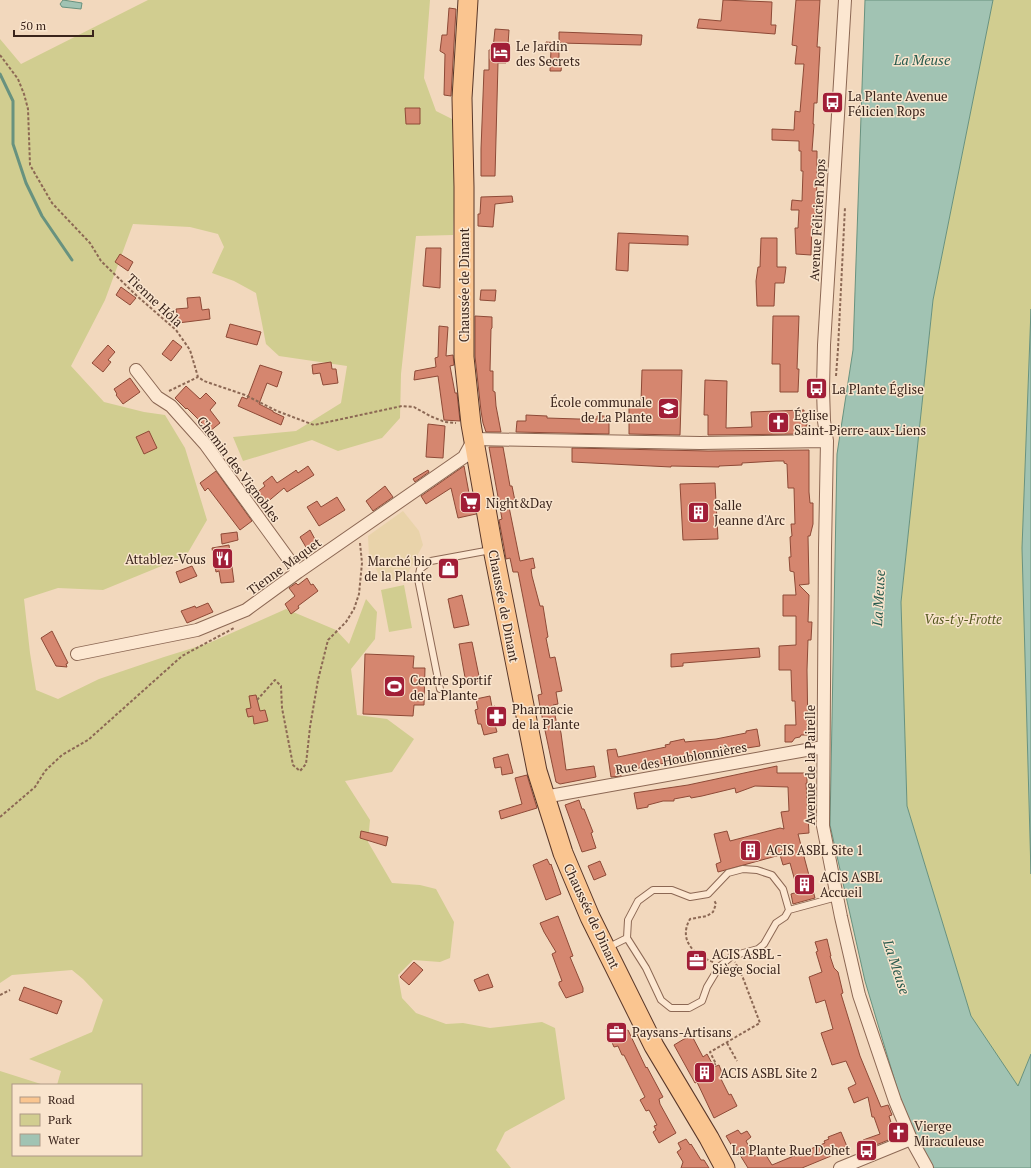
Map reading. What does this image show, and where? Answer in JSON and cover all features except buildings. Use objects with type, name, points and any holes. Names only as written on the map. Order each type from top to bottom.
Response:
[{"type":"main road","name":"Chaussée de Dinant","points":[[468,0],[462,98],[464,187],[464,357],[473,431],[493,549],[537,771],[563,853],[590,917],[654,1046],[709,1138],[725,1168]]},
{"type":"street","name":"Avenue Félicien Rops","points":[[827,441],[824,421],[823,389],[824,345],[844,0]]},
{"type":"street","name":"Chemin des Vignobles","points":[[136,370],[157,397],[171,406],[205,444],[298,572]]},
{"type":"street","points":[[473,431],[700,443],[827,441]]},
{"type":"street","name":"Tienne Maquet","points":[[77,654],[197,630],[246,610],[298,572],[464,457],[473,431]]},
{"type":"street","name":"Avenue de la Pairelle","points":[[827,441],[823,826],[859,995],[895,1101],[911,1139],[927,1168]]},
{"type":"street","name":"Rue des Houblonnières","points":[[544,797],[823,747]]},
{"type":"street","points":[[840,1168],[911,1139]]},
{"type":"lane","points":[[440,689],[418,578],[420,569],[431,561],[493,549]]},
{"type":"lane","points":[[789,910],[783,888],[772,875],[757,870],[743,869],[728,873],[708,894],[690,897],[672,890],[653,890],[638,901],[628,920],[628,938],[646,968],[661,1000],[671,1008],[689,1008],[702,1001],[715,973],[722,964],[732,956],[758,949],[771,933],[776,923],[784,917],[789,910],[837,897]]},
{"type":"lane","points":[[606,949],[628,938]]},
{"type":"lane","points":[[905,1125],[907,1109]]},
{"type":"path","name":"Tienne Hôla","points":[[0,55],[18,79],[24,94],[28,109],[30,165],[52,203],[90,243],[101,262],[142,301],[176,330],[190,350],[198,377]]},
{"type":"path","points":[[157,397],[198,377],[204,381],[245,394],[278,411],[314,425],[402,406],[414,407],[430,416],[473,431]]},
{"type":"path","points":[[257,700],[275,680],[281,686],[282,708],[293,765],[300,771],[306,764],[317,688],[328,640],[346,622],[354,609],[359,594],[362,563],[358,530]]},
{"type":"path","points":[[0,818],[35,787],[45,771],[62,755],[88,740],[182,656],[234,628]]},
{"type":"path","points":[[710,892],[716,904],[713,912],[707,916],[690,919],[686,927],[686,937],[696,953],[704,958],[722,964]]},
{"type":"path","points":[[713,1065],[716,1064],[710,1052],[760,1023],[744,978],[732,956]]},
{"type":"path","points":[[0,995],[10,990]]},
{"type":"path","points":[[727,1043],[737,1061]]},
{"type":"shaded area","points":[[403,511],[419,531],[423,545],[405,578],[383,582],[369,556],[368,536]]},
{"type":"green space","points":[[148,0],[430,0],[424,78],[436,111],[458,122],[453,235],[416,236],[401,374],[400,418],[382,438],[338,451],[312,440],[243,461],[233,437],[296,431],[341,403],[347,366],[279,356],[266,344],[256,293],[234,281],[212,273],[224,247],[218,234],[190,227],[133,224],[105,300],[71,366],[104,402],[144,412],[165,415],[185,448],[207,520],[186,556],[103,590],[58,588],[24,599],[36,690],[58,699],[99,679],[209,643],[286,609],[336,630],[349,644],[366,599],[377,612],[375,639],[351,669],[357,715],[387,719],[414,739],[392,772],[345,781],[370,820],[368,842],[392,883],[420,885],[436,889],[454,922],[450,958],[440,962],[413,960],[398,975],[402,998],[416,1013],[446,1024],[463,1023],[490,1028],[542,1022],[555,1028],[565,1099],[505,1132],[496,1150],[511,1168],[0,1168],[0,1071],[41,1084],[12,1084],[12,1156],[142,1156],[142,1084],[57,1084],[61,1071],[29,1059],[92,1032],[103,1000],[72,970],[12,975],[0,983],[0,39],[21,64]]},
{"type":"green space","name":"Vas-t'y-Frotte","points":[[993,0],[1031,0],[1031,309],[1022,548],[1031,874],[1031,1054],[1018,1087],[971,1016],[907,806],[901,602],[933,300]]},
{"type":"green space","points":[[404,585],[412,628],[389,632],[381,590]]},
{"type":"water","points":[[63,0],[82,3],[81,9],[62,7],[60,4]]},
{"type":"water","name":"La Meuse","points":[[865,0],[993,0],[933,300],[901,602],[907,806],[971,1016],[1018,1086],[1031,1054],[1031,1168],[930,1168],[900,1098],[865,981],[830,825],[837,454],[853,350]]},
{"type":"water","points":[[1031,309],[1031,874],[1022,548]]},
{"type":"waterway","points":[[0,74],[13,101],[13,144],[26,183],[42,216],[72,260]]},
{"type":"place","name":"Le Jardin des Secrets","points":[[500,53]]},
{"type":"place","name":"La Plante Avenue Félicien Rops","points":[[833,103]]},
{"type":"place","name":"La Plante Église","points":[[816,389]]},
{"type":"place","name":"École communale de La Plante","points":[[668,409]]},
{"type":"place","name":"Église Saint-Pierre-aux-Liens","points":[[779,422]]},
{"type":"place","name":"Night&Day","points":[[470,503]]},
{"type":"place","name":"Salle Jeanne d'Arc","points":[[699,512]]},
{"type":"place","name":"Attablez-Vous","points":[[222,559]]},
{"type":"place","name":"Marché bio de la Plante","points":[[448,568]]},
{"type":"place","name":"Centre Sportif de la Plante","points":[[394,687]]},
{"type":"place","name":"Pharmacie de la Plante","points":[[496,716]]},
{"type":"place","name":"ACIS ASBL Site 1","points":[[750,850]]},
{"type":"place","name":"ACIS ASBL Accueil","points":[[804,884]]},
{"type":"place","name":"ACIS ASBL - Siège Social","points":[[696,961]]},
{"type":"place","name":"Paysans-Artisans","points":[[617,1032]]},
{"type":"place","name":"ACIS ASBL Site 2","points":[[705,1073]]},
{"type":"place","name":"Vierge Miraculeuse","points":[[898,1133]]},
{"type":"place","name":"La Plante Rue Dohet","points":[[866,1150]]}]
